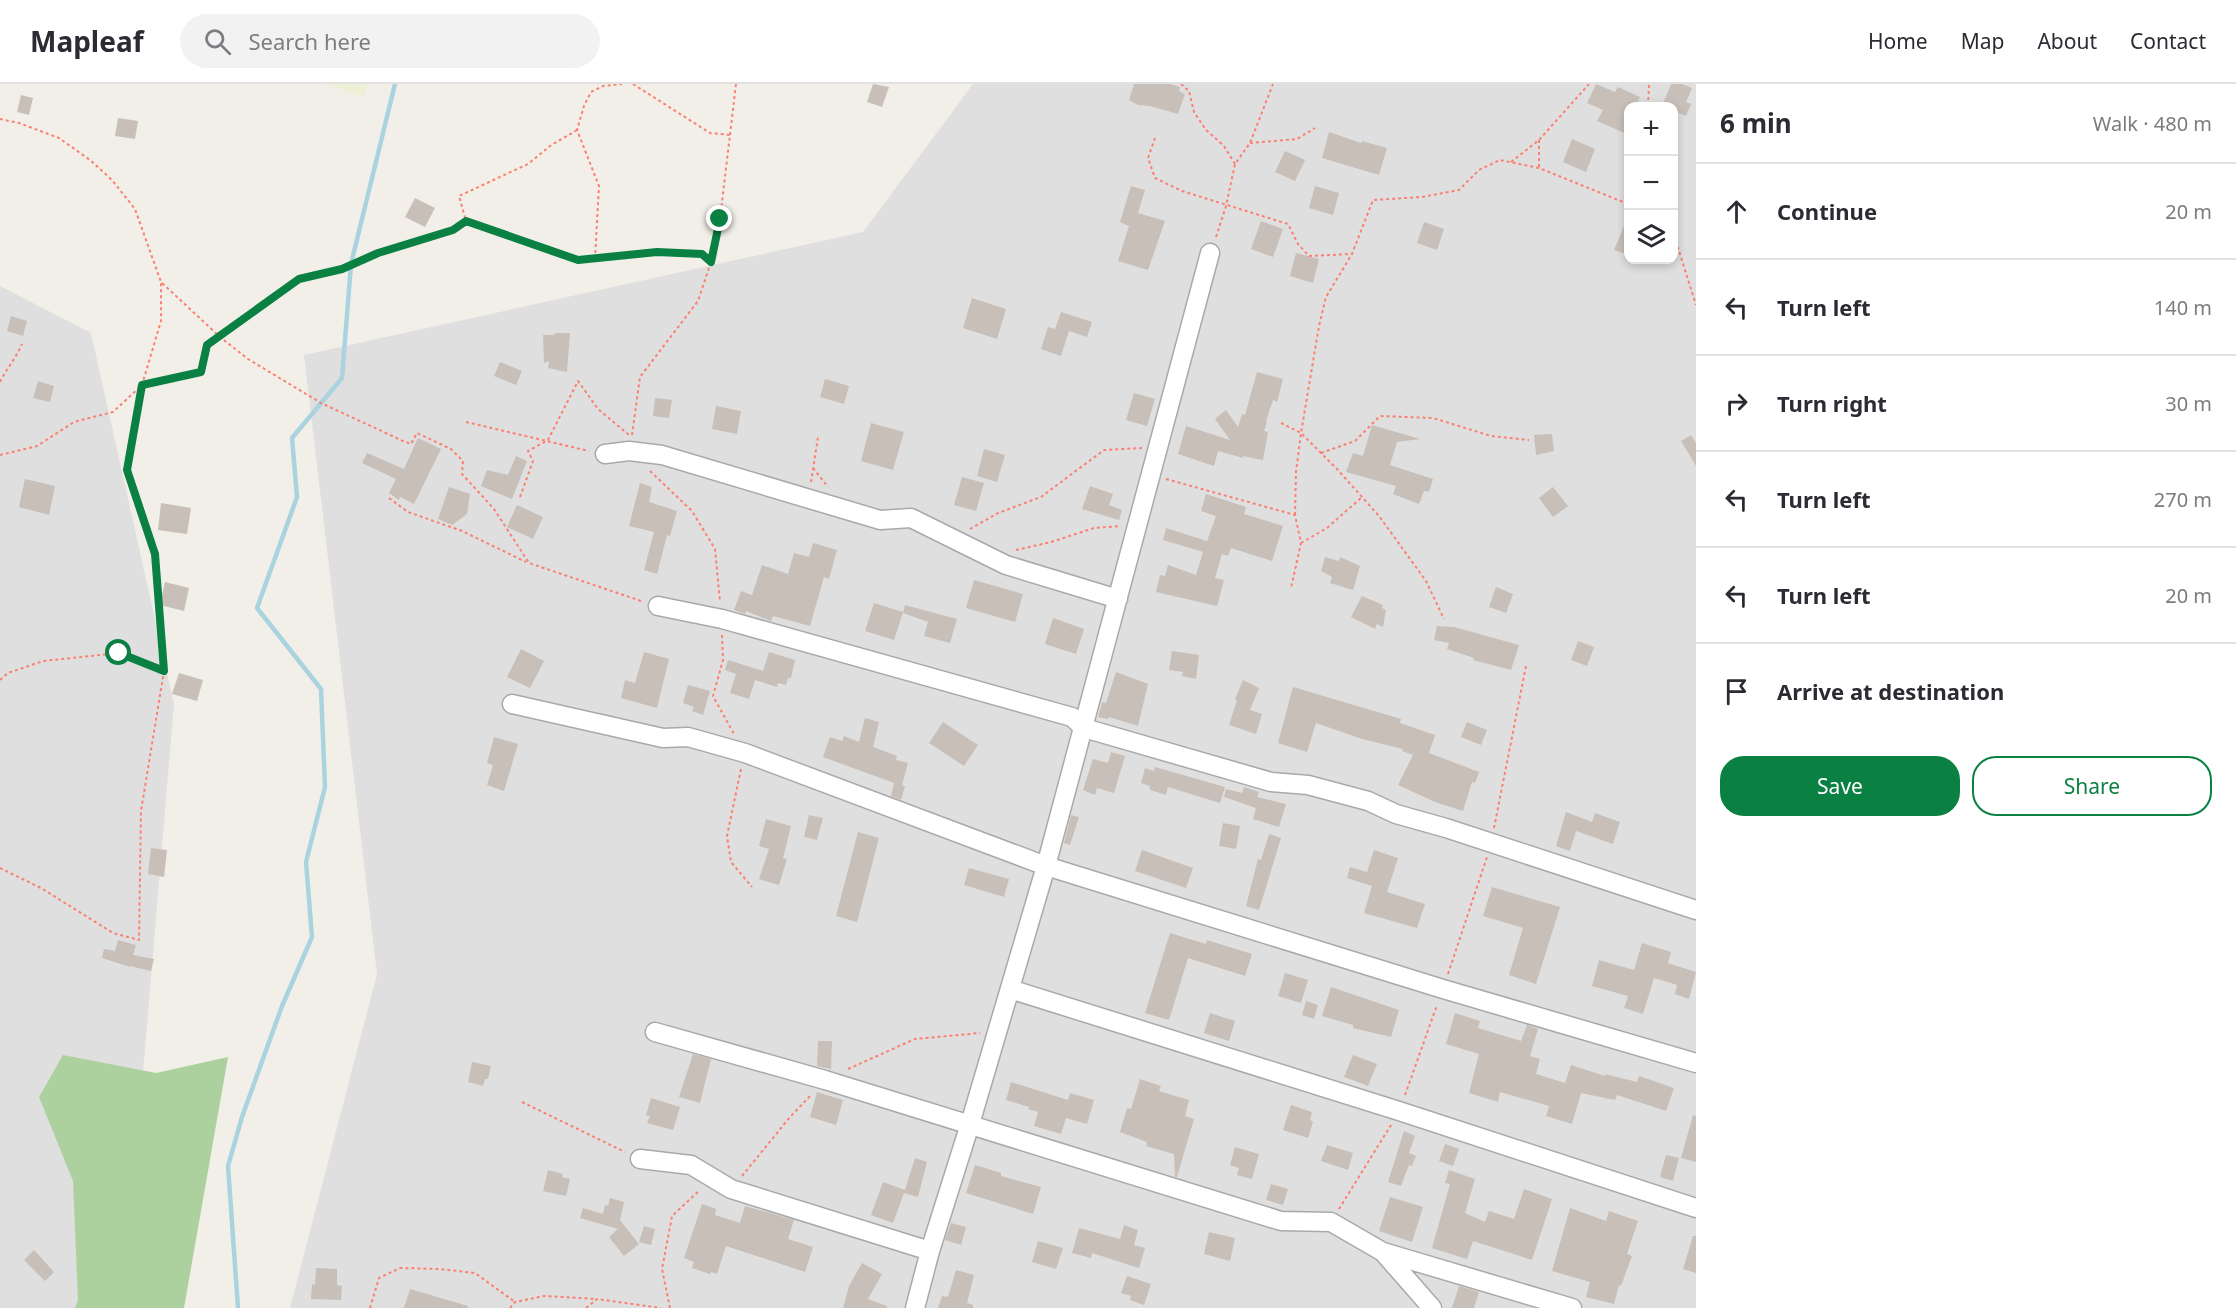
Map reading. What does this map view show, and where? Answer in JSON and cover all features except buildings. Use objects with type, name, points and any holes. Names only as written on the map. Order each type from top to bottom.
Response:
[{"type":"street","points":[[915,1308],[930,1251],[1046,866],[1210,253]]},
{"type":"street","points":[[605,454],[629,451],[662,455],[880,520],[911,518],[1006,565],[1118,599]]},
{"type":"street","points":[[658,606],[722,619],[1072,717],[1084,728],[1271,782],[1308,785],[1368,801],[1396,814],[1696,910]]},
{"type":"street","points":[[512,704],[663,738],[688,737],[745,753],[1046,866],[1443,989],[1696,1063]]},
{"type":"street","points":[[1010,989],[1400,1111],[1696,1208]]},
{"type":"street","points":[[655,1032],[825,1080],[1281,1221],[1331,1222],[1383,1252],[1572,1308]]},
{"type":"street","points":[[640,1159],[691,1164],[731,1190],[930,1251]]},
{"type":"street","points":[[1383,1252],[1432,1308]]},
{"type":"path","points":[[595,259],[599,186],[577,130],[591,92],[603,86],[622,84]]},
{"type":"path","points":[[633,84],[710,133],[730,135]]},
{"type":"path","points":[[520,497],[533,461],[528,451],[548,440],[578,381],[598,409],[631,437],[640,377],[698,301],[711,262],[720,219],[735,84]]},
{"type":"path","points":[[1181,84],[1189,91],[1194,112],[1206,130],[1224,146],[1235,164]]},
{"type":"path","points":[[1210,253],[1226,206],[1235,164],[1250,143],[1273,84]]},
{"type":"path","points":[[1511,162],[1539,140],[1589,84]]},
{"type":"path","points":[[1648,102],[1649,84]]},
{"type":"path","points":[[0,119],[19,123],[59,138],[90,160],[112,180],[135,209],[161,282],[161,321],[142,385],[127,470],[155,554],[164,671],[141,811],[139,940],[113,933],[41,888],[0,868]]},
{"type":"path","points":[[1250,143],[1297,139],[1315,128]]},
{"type":"path","points":[[466,221],[459,196],[528,164],[550,146],[577,130]]},
{"type":"path","points":[[1155,138],[1148,158],[1155,178],[1182,191],[1288,224],[1298,244],[1309,256],[1352,254]]},
{"type":"path","points":[[1539,140],[1539,168]]},
{"type":"path","points":[[1291,588],[1301,543],[1294,515],[1296,472],[1319,326],[1326,297],[1352,254],[1373,200],[1422,197],[1459,190],[1479,170],[1500,160],[1539,168],[1624,202]]},
{"type":"path","points":[[466,221],[578,260],[657,252],[702,254],[711,262]]},
{"type":"path","points":[[0,454],[37,446],[74,422],[113,412],[142,385],[201,372],[207,345],[299,279],[342,269],[378,253],[453,230],[466,221]]},
{"type":"path","points":[[1678,248],[1696,305]]},
{"type":"path","points":[[161,282],[220,337],[248,359],[321,403],[411,444],[417,433],[451,449],[463,461],[462,474],[494,509],[528,563]]},
{"type":"path","points":[[0,382],[6,369],[16,359],[22,344]]},
{"type":"path","points":[[1320,453],[1355,441],[1380,416],[1433,418],[1491,436],[1529,440]]},
{"type":"path","points":[[466,422],[605,454]]},
{"type":"path","points":[[1281,423],[1301,434],[1379,516],[1426,581],[1444,619]]},
{"type":"path","points":[[808,499],[818,437]]},
{"type":"path","points":[[950,537],[979,525],[998,513],[1041,497],[1104,450],[1141,448],[1161,439]]},
{"type":"path","points":[[629,451],[692,511],[715,549],[722,619],[723,660],[713,696],[745,753],[727,836],[731,862],[752,887]]},
{"type":"path","points":[[1151,475],[1294,515]]},
{"type":"path","points":[[1301,543],[1327,528],[1362,497]]},
{"type":"path","points":[[389,498],[408,512],[462,531],[528,563],[658,606]]},
{"type":"path","points":[[1006,565],[1016,550],[1051,542],[1094,528],[1118,527],[1140,518]]},
{"type":"path","points":[[0,680],[8,673],[42,661],[119,653],[164,671]]},
{"type":"path","points":[[1331,1222],[1400,1111],[1443,989],[1491,843],[1526,666]]},
{"type":"path","points":[[522,1102],[640,1159]]},
{"type":"path","points":[[670,1308],[662,1269],[672,1216],[713,1178]]},
{"type":"path","points":[[370,1308],[379,1278],[400,1268],[440,1269],[475,1274],[515,1302]]},
{"type":"path","points":[[510,1308],[515,1302],[544,1296],[597,1299],[661,1308]]},
{"type":"path","points":[[586,1308],[597,1299]]},
{"type":"shaded area","points":[[973,84],[1696,84],[1696,1308],[290,1308],[377,974],[304,355],[863,232]]},
{"type":"shaded area","points":[[0,286],[91,333],[174,704],[142,1085],[116,1308],[0,1308]]},
{"type":"green space","points":[[326,84],[367,84],[364,97]]},
{"type":"green space","points":[[63,1055],[156,1073],[228,1057],[184,1308],[75,1308],[78,1300],[73,1181],[39,1097]]},
{"type":"waterway","points":[[238,1308],[228,1166],[242,1117],[282,1006],[312,937],[306,862],[325,787],[321,689],[257,608],[297,497],[292,438],[342,378],[351,264],[395,84]]},
{"type":"route","points":[[119,653],[164,671],[155,554],[127,470],[142,385],[201,372],[207,345],[299,279],[342,269],[378,253],[453,230],[466,221],[578,260],[657,252],[702,254],[711,262],[720,219]]}]
